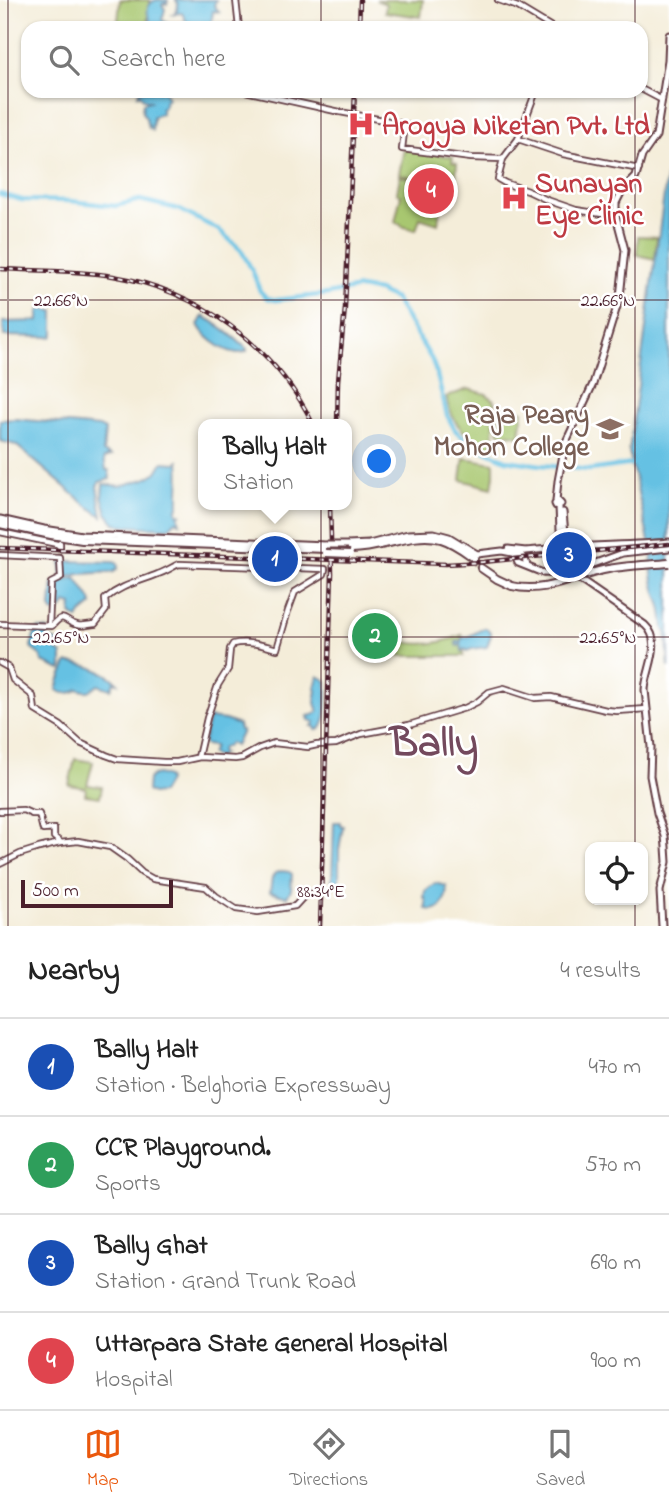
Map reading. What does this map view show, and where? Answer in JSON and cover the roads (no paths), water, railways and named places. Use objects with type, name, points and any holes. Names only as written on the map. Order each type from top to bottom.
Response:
[{"type":"highway","points":[[0,526],[86,544],[349,549],[366,553],[410,542],[428,541],[472,556]]},
{"type":"highway","points":[[484,568],[513,585],[534,585],[608,565],[669,560]]},
{"type":"main road","points":[[561,552],[557,488],[561,459],[593,384],[620,295],[625,250],[616,216],[617,199],[634,180],[642,156],[656,136],[668,60],[669,34]]},
{"type":"main road","points":[[559,503],[567,537],[580,547]]},
{"type":"main road","points":[[488,552],[506,551],[524,557],[527,566],[543,573],[558,574],[632,549],[669,542]]},
{"type":"main road","points":[[472,556],[502,548],[526,551],[602,544],[632,549],[669,548]]},
{"type":"main road","points":[[562,560],[567,571],[650,630],[653,639],[652,660],[645,686],[651,751],[650,776],[666,847],[666,867],[660,891],[662,926]]},
{"type":"street","points":[[236,0],[238,21]]},
{"type":"street","points":[[498,0],[518,7],[541,21]]},
{"type":"street","points":[[648,93],[662,100]]},
{"type":"street","points":[[277,98],[405,124],[402,149],[503,159]]},
{"type":"street","points":[[533,98],[518,139],[503,159],[499,180],[576,210],[616,216]]},
{"type":"street","points":[[518,139],[563,154],[639,169]]},
{"type":"street","points":[[0,526],[60,547],[60,543]]},
{"type":"street","points":[[0,555],[59,556],[61,577],[51,583],[49,626]]},
{"type":"street","points":[[0,624],[52,626],[59,618],[79,626],[95,624],[106,610],[105,599],[112,593],[179,564],[325,569],[324,574],[295,592],[277,649],[233,644],[228,669],[218,685],[197,758]]},
{"type":"street","points":[[0,663],[9,668],[13,680],[33,696],[35,710],[80,743],[117,759],[136,761],[174,762],[197,758],[235,760],[274,743],[308,747],[336,744],[361,734],[409,725],[465,708],[489,692],[504,688],[535,698],[551,697],[606,710],[647,709]]},
{"type":"street","points":[[0,811],[23,810],[38,814],[43,830],[54,829],[54,837],[61,843]]},
{"type":"street","points":[[0,864],[20,854],[78,841],[110,846],[153,879],[206,887],[232,907],[251,912],[295,906],[306,894],[317,893]]},
{"type":"water","points":[[156,0],[168,0],[167,4],[162,5],[165,9],[162,20],[150,21],[149,6]]},
{"type":"water","points":[[176,0],[216,0],[214,5],[219,12],[213,11],[212,21],[186,21],[182,13],[173,14],[177,11]]},
{"type":"water","points":[[144,99],[168,99],[161,109],[162,113],[153,117],[152,130],[142,112],[143,103],[150,101]]},
{"type":"water","points":[[669,159],[669,668],[666,632],[652,578],[652,555],[629,452]]},
{"type":"water","points":[[41,309],[54,311],[52,337],[4,336],[3,322],[39,321]]},
{"type":"water","points":[[203,316],[226,331],[247,351],[234,352],[219,346],[198,325]]},
{"type":"water","points":[[16,419],[99,427],[105,430],[103,452],[111,456],[104,458],[110,479],[99,482],[97,486],[102,516],[16,445],[0,441],[0,420]]},
{"type":"water","points":[[179,461],[177,513],[180,514],[180,523],[176,521],[169,528],[122,526],[115,523],[107,513],[102,496],[103,484],[120,486],[145,479],[157,472],[163,462]]},
{"type":"water","points":[[61,562],[113,562],[117,563],[118,568],[114,572],[64,578]]},
{"type":"water","points":[[76,578],[92,605],[78,619],[71,614],[72,605],[65,603],[58,613],[52,612],[53,583]]},
{"type":"water","points":[[486,628],[491,632],[487,647],[462,651],[461,644],[457,645],[456,642],[462,638]]},
{"type":"water","points":[[36,630],[48,630],[47,637],[58,642],[55,649],[62,654],[61,670],[42,662],[41,656],[32,649]]},
{"type":"water","points":[[67,663],[94,668],[118,683],[114,682],[111,689],[98,685],[89,691],[78,689],[68,693],[60,692],[57,690]]},
{"type":"water","points":[[318,676],[327,681],[325,719],[320,729],[316,730],[312,726],[315,722],[309,720],[308,716],[318,712],[315,688]]},
{"type":"water","points":[[209,718],[239,725],[239,730],[242,731],[235,746],[230,743],[222,747],[223,753],[219,757],[211,754],[214,746],[205,745],[203,742]]},
{"type":"water","points":[[158,774],[167,777],[168,781],[161,793],[152,794],[147,791],[148,779]]},
{"type":"water","points":[[334,822],[340,822],[343,826],[339,849],[339,883],[334,886],[332,881]]},
{"type":"water","points":[[282,871],[292,874],[291,890],[287,897],[270,892],[272,878],[275,873]]},
{"type":"water","points":[[435,883],[446,886],[445,898],[440,908],[426,909],[425,891]]},
{"type":"waterway","points":[[0,194],[22,200],[115,206],[140,200],[178,209],[219,230],[241,250],[260,291],[267,298],[276,300],[359,288],[378,291],[395,299],[432,360],[447,415],[455,430],[471,444],[506,460],[541,465],[590,470],[632,464]]},
{"type":"tunnel","points":[[59,554],[60,547]]},
{"type":"tunnel","points":[[467,558],[481,568]]},
{"type":"railway","points":[[359,21],[360,0]]},
{"type":"railway","points":[[337,419],[355,98]]},
{"type":"railway","points":[[0,269],[113,276],[144,283],[204,308],[231,326],[278,370],[310,419]]},
{"type":"railway","points":[[320,926],[332,573],[330,510]]},
{"type":"railway","points":[[0,548],[446,564],[669,544]]},
{"type":"place","name":"Arogya Niketan Pvt. Ltd","points":[[361,124]]},
{"type":"place","name":"Uttarpara State General Hospital","points":[[431,191]]},
{"type":"place","name":"Sunayan Eye Clinic","points":[[514,198]]},
{"type":"place","name":"Raja Peary Mohon College","points":[[610,429]]},
{"type":"place","name":"Bally Ghat","points":[[569,555]]},
{"type":"place","name":"Bally Halt","points":[[275,559]]},
{"type":"place","name":"CCR Playground.","points":[[375,636]]},
{"type":"district","name":"Bally","points":[[434,740]]}]
